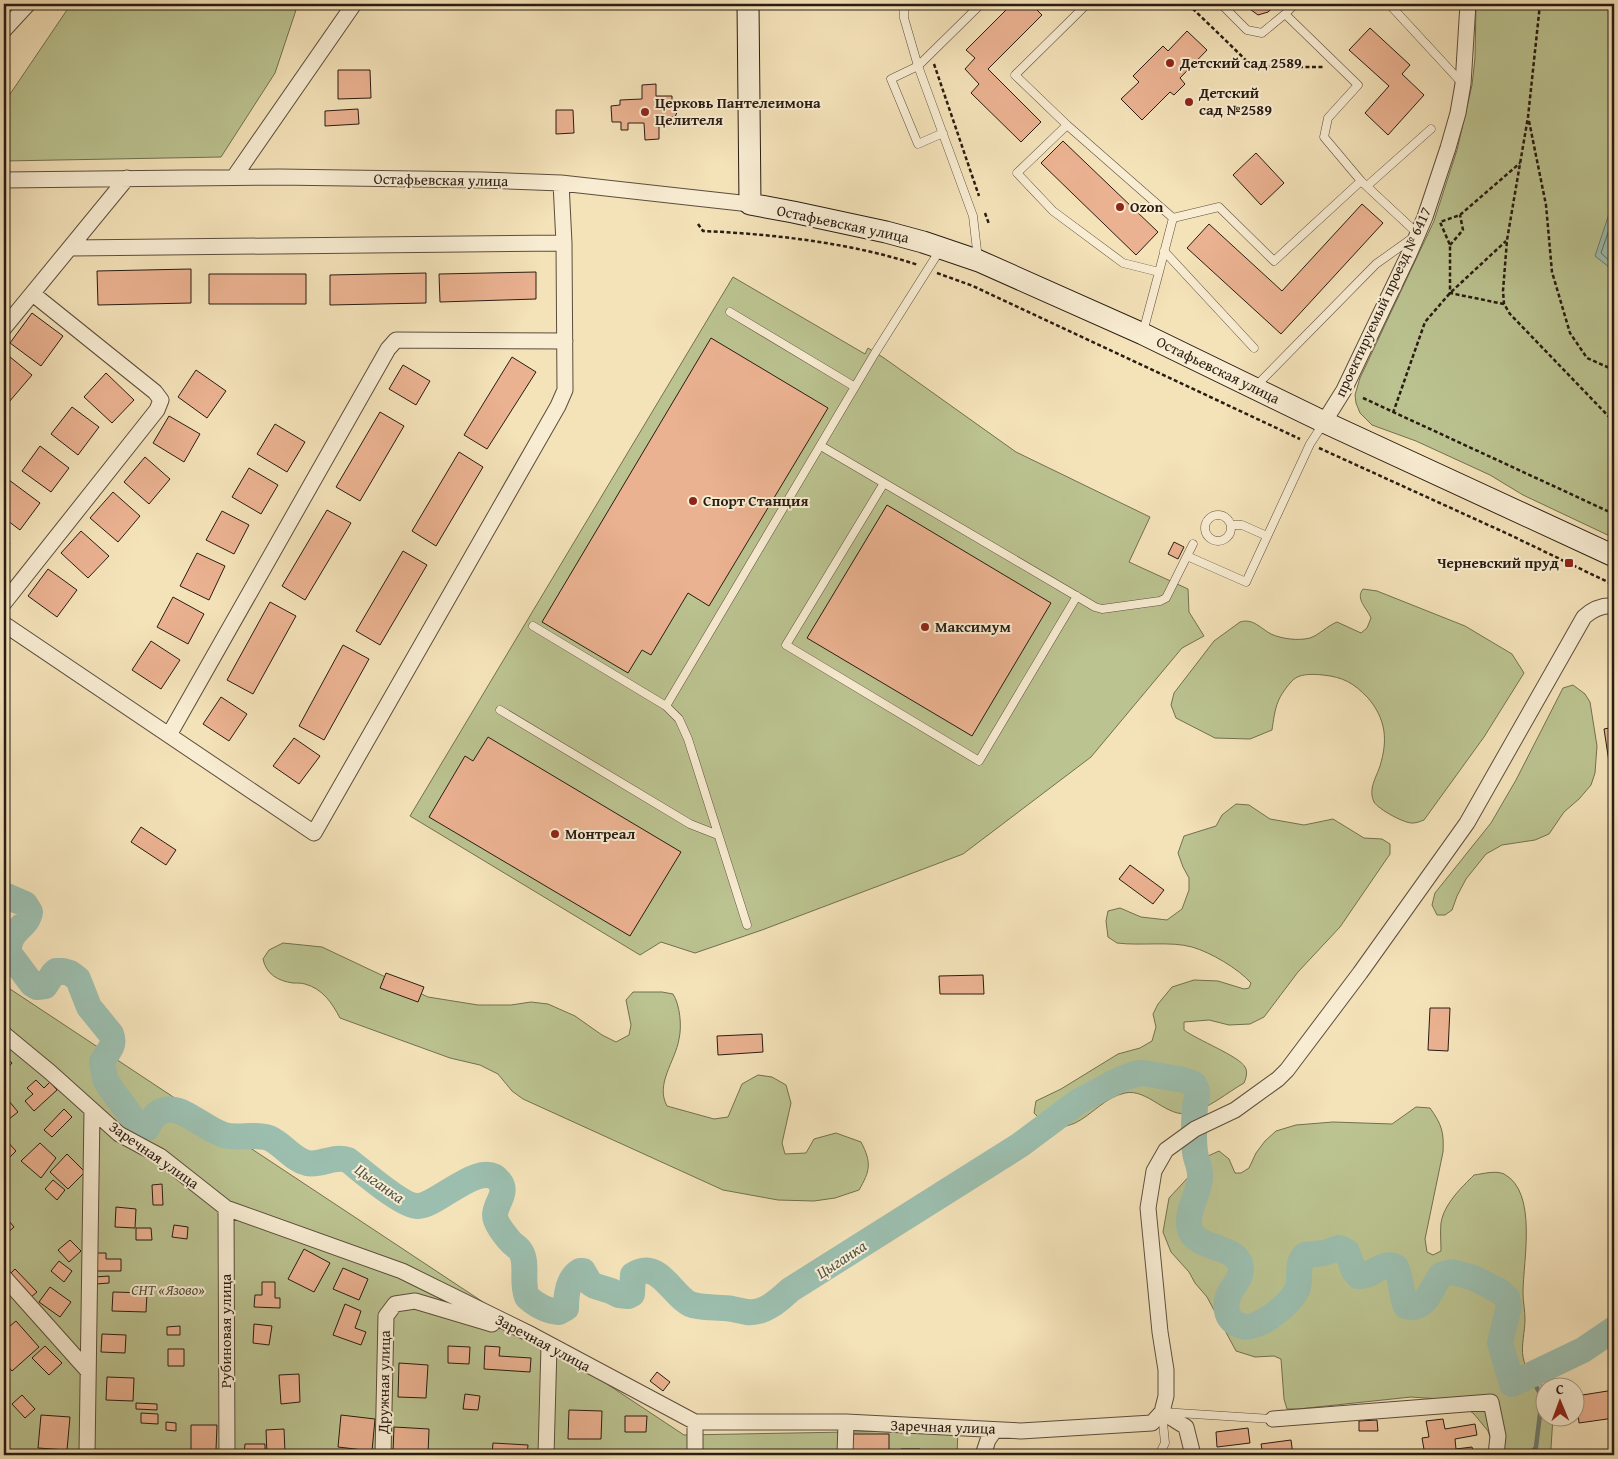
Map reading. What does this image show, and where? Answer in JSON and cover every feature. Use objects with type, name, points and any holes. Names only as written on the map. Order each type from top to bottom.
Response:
[{"type":"street","points":[[4,30],[28,4]]},
{"type":"street","points":[[234,177],[354,4]]},
{"type":"street","points":[[748,4],[750,204]]},
{"type":"street","name":"проектируемый проезд № 6417","points":[[1324,422],[1344,390],[1418,234],[1448,148],[1464,84],[1468,4]]},
{"type":"street","name":"Остафьевская улица","points":[[4,180],[234,177],[561,183],[750,204],[855,224],[904,236],[979,261],[1143,334],[1324,422],[1614,556]]},
{"type":"street","points":[[4,328],[128,178]]},
{"type":"street","points":[[4,624],[314,833],[558,406],[565,390],[564,243],[561,183]]},
{"type":"street","points":[[71,248],[564,243]]},
{"type":"street","points":[[4,603],[156,410],[161,400],[155,392],[33,294]]},
{"type":"street","points":[[169,735],[388,348],[396,340],[565,342]]},
{"type":"street","points":[[1193,1455],[1186,1427],[1162,1412],[1166,1396],[1166,1370],[1160,1332],[1148,1208],[1154,1171],[1166,1150],[1194,1129],[1235,1110],[1278,1079],[1287,1070],[1360,973],[1467,823],[1584,616],[1600,607],[1614,606]]},
{"type":"street","name":"Заречная улица","points":[[4,1034],[119,1134],[160,1156],[226,1208],[402,1271],[532,1336],[695,1422],[846,1422],[1021,1431],[1152,1423],[1162,1412]]},
{"type":"street","points":[[87,1455],[92,1110]]},
{"type":"street","name":"Рубиновая улица","points":[[226,1208],[227,1455]]},
{"type":"street","points":[[4,1277],[88,1371]]},
{"type":"street","name":"Дружная улица","points":[[383,1455],[386,1316],[395,1304],[415,1301],[532,1336]]},
{"type":"street","points":[[546,1455],[549,1346]]},
{"type":"street","points":[[1273,1419],[1491,1402],[1498,1436],[1496,1455]]},
{"type":"street","points":[[695,1422],[695,1455]]},
{"type":"street","points":[[845,1455],[846,1422]]},
{"type":"street","points":[[983,1455],[988,1440],[995,1430]]},
{"type":"lane","points":[[904,4],[904,18],[918,66],[973,216],[979,261]]},
{"type":"lane","points":[[943,133],[918,144],[891,79],[918,66],[981,4]]},
{"type":"lane","points":[[1088,4],[1015,75],[1067,126],[1173,218]]},
{"type":"lane","points":[[1221,4],[1247,30],[1262,33],[1295,4]]},
{"type":"lane","points":[[1389,4],[1464,84]]},
{"type":"lane","points":[[1255,388],[1376,264],[1418,234],[1364,184],[1324,137],[1328,118],[1358,85],[1285,14]]},
{"type":"lane","points":[[1067,126],[1017,173],[1052,211],[1123,263],[1159,272]]},
{"type":"lane","points":[[1173,218],[1219,207],[1274,261],[1430,129]]},
{"type":"lane","points":[[1143,334],[1173,218]]},
{"type":"lane","points":[[666,706],[855,387],[941,248]]},
{"type":"lane","points":[[1164,251],[1254,348]]},
{"type":"lane","points":[[730,312],[855,387]]},
{"type":"lane","points":[[1187,556],[1246,582],[1310,444],[1324,422]]},
{"type":"lane","points":[[821,446],[1095,607],[1102,609],[1160,601],[1168,595],[1193,544]]},
{"type":"lane","points":[[884,483],[786,645],[979,761],[1077,596]]},
{"type":"lane","points":[[1231,525],[1242,525],[1267,536]]},
{"type":"lane","points":[[533,626],[666,706],[679,719],[688,739],[747,925]]},
{"type":"lane","points":[[500,710],[690,824],[718,835]]},
{"type":"lane","points":[[1159,1455],[1166,1443],[1162,1412],[1273,1419]]},
{"type":"path","points":[[1188,4],[1253,67],[1340,68]]},
{"type":"path","points":[[1540,4],[1528,117],[1507,240],[1503,291],[1504,304],[1510,314],[1614,422]]},
{"type":"path","points":[[930,54],[979,196]]},
{"type":"path","points":[[1528,117],[1546,205],[1552,272],[1570,333],[1587,358],[1614,370]]},
{"type":"path","points":[[1450,293],[1450,245],[1440,222],[1460,215],[1521,162]]},
{"type":"path","points":[[982,205],[989,224]]},
{"type":"path","points":[[1450,245],[1464,230],[1460,215]]},
{"type":"path","points":[[698,224],[703,231],[788,238],[890,258],[928,269],[973,286],[1614,585]]},
{"type":"path","points":[[1393,413],[1425,322],[1450,293],[1507,240]]},
{"type":"path","points":[[1450,293],[1504,304]]},
{"type":"path","points":[[1363,398],[1614,514]]},
{"type":"green space","points":[[71,4],[298,4],[275,73],[221,157],[4,161],[4,103]]},
{"type":"green space","points":[[1476,4],[1614,4],[1614,538],[1523,495],[1490,475],[1416,441],[1372,425],[1360,413],[1356,403],[1355,395],[1360,378],[1434,221],[1457,150],[1472,85],[1475,58]]},
{"type":"green space","points":[[733,277],[865,354],[868,348],[1016,452],[1150,517],[1129,562],[1188,589],[1189,612],[1204,636],[1182,648],[1091,757],[963,854],[762,930],[695,953],[661,942],[640,955],[410,816]]},
{"type":"green space","points":[[1363,589],[1377,591],[1465,626],[1512,654],[1524,673],[1484,737],[1424,820],[1416,823],[1409,823],[1398,819],[1374,802],[1372,788],[1383,756],[1384,730],[1379,714],[1368,698],[1348,682],[1336,677],[1323,675],[1310,674],[1297,677],[1286,688],[1279,699],[1272,730],[1250,739],[1215,738],[1176,718],[1171,705],[1174,693],[1214,641],[1240,622],[1253,622],[1271,634],[1290,639],[1310,638],[1337,622],[1361,633],[1367,628],[1371,618],[1362,604],[1360,596]]},
{"type":"green space","points":[[1573,685],[1585,694],[1590,702],[1597,746],[1595,773],[1591,785],[1564,812],[1549,834],[1535,840],[1502,845],[1486,854],[1466,879],[1452,910],[1445,915],[1437,915],[1432,905],[1435,893],[1491,823],[1516,780],[1563,688]]},
{"type":"green space","points":[[1236,804],[1249,805],[1270,819],[1304,825],[1333,819],[1364,838],[1382,839],[1390,844],[1390,854],[1340,927],[1298,972],[1264,1017],[1250,1024],[1229,1025],[1209,1020],[1184,1022],[1184,1030],[1235,1058],[1245,1067],[1246,1077],[1244,1083],[1211,1104],[1190,1113],[1173,1112],[1142,1095],[1125,1093],[1111,1098],[1075,1123],[1060,1128],[1040,1119],[1034,1113],[1036,1101],[1061,1089],[1118,1054],[1140,1048],[1152,1041],[1156,1027],[1153,1014],[1158,1004],[1172,987],[1194,980],[1218,981],[1244,989],[1249,988],[1251,983],[1239,972],[1199,949],[1175,944],[1117,943],[1108,937],[1106,921],[1108,911],[1120,908],[1141,917],[1167,920],[1182,909],[1189,890],[1189,878],[1178,853],[1184,836],[1216,826],[1222,815]]},
{"type":"green space","points":[[283,943],[322,947],[428,997],[478,1005],[511,1005],[531,1002],[548,1004],[575,1016],[602,1035],[616,1042],[629,1035],[631,1025],[626,1000],[633,992],[673,994],[679,1010],[680,1028],[677,1048],[664,1081],[664,1098],[667,1106],[714,1119],[728,1117],[742,1084],[758,1075],[772,1077],[786,1085],[791,1103],[782,1143],[785,1154],[806,1153],[814,1139],[836,1133],[861,1142],[868,1161],[866,1177],[859,1190],[835,1198],[814,1201],[778,1200],[723,1190],[523,1099],[512,1091],[498,1074],[480,1065],[450,1058],[340,1018],[330,1002],[317,989],[304,984],[282,981],[270,973],[263,959],[269,950]]},
{"type":"green space","name":"СНТ «Язово»","points":[[4,985],[684,1435],[958,1430],[957,1455],[4,1455]]},
{"type":"green space","points":[[1416,1107],[1430,1108],[1440,1124],[1443,1152],[1425,1239],[1427,1252],[1433,1255],[1441,1251],[1441,1223],[1446,1209],[1474,1175],[1493,1172],[1501,1173],[1515,1183],[1525,1211],[1526,1228],[1523,1357],[1524,1362],[1536,1379],[1536,1426],[1552,1426],[1551,1448],[1553,1455],[1496,1455],[1488,1431],[1474,1414],[1455,1400],[1411,1397],[1287,1409],[1284,1399],[1281,1359],[1274,1356],[1255,1357],[1236,1351],[1207,1297],[1195,1283],[1189,1272],[1171,1252],[1163,1232],[1169,1198],[1208,1156],[1219,1151],[1229,1159],[1235,1173],[1241,1173],[1249,1168],[1256,1153],[1276,1131],[1296,1125],[1333,1122],[1392,1124]]},
{"type":"water","points":[[1614,199],[1614,271],[1595,256]]},
{"type":"building","points":[[1012,4],[1031,4],[1042,15],[988,69],[1041,122],[1021,142],[971,93],[979,84],[965,69],[975,58],[966,50]]},
{"type":"building","points":[[1243,4],[1277,4],[1268,12],[1258,15]]},
{"type":"building","points":[[1370,28],[1410,65],[1402,74],[1424,95],[1388,135],[1365,113],[1389,86],[1349,50]]},
{"type":"building","name":"Детский сад 2589","points":[[1187,31],[1207,50],[1180,78],[1185,84],[1174,95],[1170,92],[1142,120],[1121,99],[1139,82],[1133,76],[1163,46],[1168,51]]},
{"type":"building","points":[[338,70],[370,70],[371,98],[338,99]]},
{"type":"building","name":"Церковь Пантелеимона Целителя","points":[[656,84],[656,96],[672,96],[672,104],[675,104],[678,110],[675,117],[671,117],[670,123],[659,124],[659,139],[645,140],[644,123],[628,123],[628,130],[621,130],[621,122],[612,122],[611,106],[620,105],[620,100],[642,99],[642,85]]},
{"type":"building","points":[[358,109],[359,124],[325,126],[325,111]]},
{"type":"building","points":[[556,110],[573,110],[574,133],[556,134]]},
{"type":"building","points":[[1063,141],[1158,232],[1136,255],[1041,163]]},
{"type":"building","points":[[1256,153],[1284,183],[1261,205],[1233,175]]},
{"type":"building","points":[[1362,204],[1383,223],[1281,334],[1187,248],[1209,224],[1282,291]]},
{"type":"building","points":[[191,269],[191,303],[98,305],[97,271]]},
{"type":"building","points":[[536,272],[536,299],[440,302],[439,274]]},
{"type":"building","points":[[426,273],[426,303],[330,305],[330,275]]},
{"type":"building","points":[[209,274],[306,274],[306,304],[209,304]]},
{"type":"building","points":[[32,313],[63,336],[41,366],[10,343]]},
{"type":"building","name":"Спорт Станция","points":[[711,338],[828,408],[709,606],[688,593],[651,655],[642,650],[628,673],[542,622]]},
{"type":"building","points":[[4,352],[32,375],[9,402],[4,397]]},
{"type":"building","points":[[512,357],[536,372],[487,449],[464,435]]},
{"type":"building","points":[[403,365],[430,381],[416,405],[389,389]]},
{"type":"building","points":[[196,370],[226,391],[207,418],[178,397]]},
{"type":"building","points":[[106,373],[134,400],[112,423],[84,397]]},
{"type":"building","points":[[72,407],[99,427],[78,455],[51,434]]},
{"type":"building","points":[[380,412],[404,426],[360,501],[336,487]]},
{"type":"building","points":[[169,416],[200,434],[184,462],[153,443]]},
{"type":"building","points":[[275,424],[305,442],[287,472],[257,454]]},
{"type":"building","points":[[40,446],[69,468],[51,492],[22,471]]},
{"type":"building","points":[[459,452],[483,467],[436,546],[412,531]]},
{"type":"building","points":[[145,457],[170,479],[149,504],[124,482]]},
{"type":"building","points":[[249,468],[278,485],[261,514],[232,497]]},
{"type":"building","points":[[9,480],[40,503],[20,530],[4,518],[4,488]]},
{"type":"building","points":[[113,492],[140,516],[118,542],[90,518]]},
{"type":"building","name":"Максимум","points":[[887,505],[1051,603],[972,736],[807,638]]},
{"type":"building","points":[[327,510],[351,523],[305,600],[282,586]]},
{"type":"building","points":[[222,511],[249,525],[234,554],[206,540]]},
{"type":"building","points":[[81,531],[109,556],[88,578],[61,553]]},
{"type":"building","points":[[4,538],[10,543],[4,552]]},
{"type":"building","points":[[1174,542],[1184,547],[1178,559],[1168,554]]},
{"type":"building","points":[[403,551],[427,565],[380,645],[356,631]]},
{"type":"building","points":[[197,553],[225,566],[209,600],[180,586]]},
{"type":"building","points":[[48,569],[77,590],[57,617],[28,596]]},
{"type":"building","points":[[173,597],[204,614],[188,644],[157,627]]},
{"type":"building","points":[[270,602],[296,616],[253,694],[227,680]]},
{"type":"building","points":[[151,641],[180,660],[161,689],[132,670]]},
{"type":"building","points":[[343,645],[369,659],[324,740],[299,726]]},
{"type":"building","points":[[221,697],[247,714],[229,741],[203,724]]},
{"type":"building","points":[[1614,727],[1614,774],[1611,775],[1604,729]]},
{"type":"building","name":"Монтреал","points":[[488,737],[681,852],[630,936],[429,817],[465,756],[473,761]]},
{"type":"building","points":[[294,738],[320,756],[299,784],[273,766]]},
{"type":"building","points":[[141,827],[176,850],[166,865],[131,842]]},
{"type":"building","points":[[1130,865],[1164,890],[1153,904],[1119,879]]},
{"type":"building","points":[[386,973],[424,987],[418,1002],[380,988]]},
{"type":"building","points":[[983,975],[984,994],[940,994],[939,976]]},
{"type":"building","points":[[1430,1008],[1450,1008],[1448,1051],[1428,1050]]},
{"type":"building","points":[[762,1034],[763,1052],[718,1055],[717,1036]]},
{"type":"building","points":[[4,1056],[12,1063],[4,1072]]},
{"type":"building","points":[[36,1080],[44,1088],[50,1082],[57,1090],[34,1111],[25,1101],[33,1094],[27,1088]]},
{"type":"building","points":[[4,1095],[18,1112],[4,1123]]},
{"type":"building","points":[[64,1109],[72,1117],[52,1137],[44,1130]]},
{"type":"building","points":[[4,1138],[16,1151],[4,1163]]},
{"type":"building","points":[[40,1143],[56,1158],[41,1178],[21,1161]]},
{"type":"building","points":[[67,1154],[85,1172],[68,1189],[50,1172]]},
{"type":"building","points":[[53,1180],[65,1190],[57,1200],[45,1189]]},
{"type":"building","points":[[162,1184],[163,1205],[153,1205],[152,1185]]},
{"type":"building","points":[[116,1207],[136,1209],[135,1228],[115,1227]]},
{"type":"building","points":[[4,1215],[14,1227],[4,1236]]},
{"type":"building","points":[[174,1225],[188,1227],[187,1239],[172,1237]]},
{"type":"building","points":[[136,1228],[151,1228],[152,1240],[136,1240]]},
{"type":"building","points":[[70,1240],[81,1251],[69,1262],[58,1250]]},
{"type":"building","points":[[304,1249],[330,1263],[314,1292],[288,1279]]},
{"type":"building","points":[[93,1253],[106,1253],[106,1259],[121,1259],[121,1271],[93,1271]]},
{"type":"building","points":[[59,1261],[72,1271],[64,1282],[51,1271]]},
{"type":"building","points":[[343,1268],[368,1279],[359,1300],[333,1289]]},
{"type":"building","points":[[15,1269],[37,1292],[30,1298],[8,1276]]},
{"type":"building","points":[[109,1276],[109,1283],[96,1284],[95,1277]]},
{"type":"building","points":[[262,1282],[275,1282],[275,1298],[280,1298],[280,1308],[254,1307],[255,1295],[262,1295]]},
{"type":"building","points":[[50,1287],[71,1302],[60,1317],[39,1302]]},
{"type":"building","points":[[113,1292],[147,1293],[146,1312],[112,1311]]},
{"type":"building","points":[[345,1304],[361,1311],[355,1328],[366,1332],[361,1345],[333,1335]]},
{"type":"building","points":[[16,1321],[39,1347],[12,1371],[4,1362],[4,1331]]},
{"type":"building","points":[[254,1324],[272,1326],[269,1345],[253,1343]]},
{"type":"building","points":[[180,1326],[180,1335],[167,1335],[167,1327]]},
{"type":"building","points":[[102,1334],[126,1335],[125,1353],[101,1352]]},
{"type":"building","points":[[45,1346],[62,1363],[49,1375],[32,1358]]},
{"type":"building","points":[[448,1346],[470,1347],[469,1364],[448,1363]]},
{"type":"building","points":[[485,1346],[500,1347],[499,1356],[531,1358],[530,1372],[484,1369]]},
{"type":"building","points":[[168,1349],[184,1349],[184,1366],[168,1366]]},
{"type":"building","points":[[399,1363],[428,1365],[426,1398],[398,1397]]},
{"type":"building","points":[[657,1372],[670,1382],[663,1391],[650,1381]]},
{"type":"building","points":[[299,1374],[300,1402],[281,1404],[279,1375]]},
{"type":"building","points":[[107,1377],[134,1378],[133,1401],[106,1400]]},
{"type":"building","points":[[1614,1390],[1614,1418],[1586,1422],[1586,1394]]},
{"type":"building","points":[[465,1394],[480,1396],[478,1410],[463,1409]]},
{"type":"building","points":[[22,1395],[35,1409],[25,1418],[12,1404]]},
{"type":"building","points":[[136,1403],[157,1404],[157,1410],[136,1409]]},
{"type":"building","points":[[569,1410],[602,1411],[601,1439],[568,1439]]},
{"type":"building","points":[[141,1413],[158,1414],[158,1424],[141,1423]]},
{"type":"building","points":[[41,1415],[70,1417],[67,1450],[38,1448]]},
{"type":"building","points":[[341,1415],[375,1419],[372,1451],[338,1447]]},
{"type":"building","points":[[625,1416],[647,1416],[646,1432],[625,1432]]},
{"type":"building","points":[[1443,1419],[1445,1429],[1475,1424],[1477,1435],[1455,1439],[1456,1449],[1472,1447],[1474,1455],[1425,1455],[1422,1438],[1429,1437],[1426,1421]]},
{"type":"building","points":[[1377,1420],[1378,1431],[1359,1431],[1359,1421]]},
{"type":"building","points":[[166,1422],[176,1423],[176,1431],[166,1430]]},
{"type":"building","points":[[191,1425],[217,1425],[216,1450],[191,1450]]},
{"type":"building","points":[[394,1427],[429,1429],[428,1454],[393,1452]]},
{"type":"building","points":[[1248,1428],[1250,1443],[1217,1447],[1216,1432]]},
{"type":"building","points":[[284,1429],[285,1453],[267,1454],[266,1430]]},
{"type":"building","points":[[850,1434],[889,1434],[889,1451],[850,1452]]},
{"type":"building","points":[[1291,1440],[1293,1455],[1263,1455],[1261,1444]]},
{"type":"building","points":[[493,1443],[528,1445],[527,1455],[492,1455]]},
{"type":"building","points":[[245,1444],[265,1444],[265,1455],[244,1455]]},
{"type":"building","points":[[901,1449],[920,1449],[920,1455],[902,1455]]},
{"type":"building","points":[[1092,1450],[1125,1450],[1125,1455],[1092,1455]]},
{"type":"building","points":[[1050,1451],[1079,1451],[1079,1455],[1050,1455]]},
{"type":"waterway","name":"Цыганка","points":[[4,895],[25,904],[30,912],[26,922],[11,939],[9,953],[32,984],[37,987],[45,986],[56,971],[70,973],[78,979],[89,1007],[111,1034],[112,1046],[102,1062],[105,1079],[140,1128],[147,1128],[155,1116],[164,1110],[173,1110],[183,1113],[224,1135],[269,1138],[307,1163],[312,1164],[337,1159],[348,1160],[393,1195],[411,1205],[418,1206],[437,1199],[471,1179],[482,1175],[492,1176],[500,1182],[503,1190],[495,1218],[503,1232],[519,1249],[523,1257],[527,1297],[546,1309],[559,1312],[566,1308],[570,1282],[580,1271],[583,1271],[590,1283],[619,1295],[628,1296],[632,1294],[633,1275],[642,1271],[650,1271],[658,1275],[683,1300],[690,1304],[702,1307],[730,1308],[747,1312],[765,1309],[790,1290],[1020,1145],[1079,1101],[1119,1080],[1143,1073],[1184,1080],[1194,1084],[1197,1089],[1194,1141],[1200,1178],[1189,1217],[1190,1230],[1200,1241],[1226,1251],[1239,1261],[1240,1274],[1226,1304],[1229,1316],[1237,1324],[1242,1326],[1257,1324],[1274,1314],[1289,1301],[1298,1287],[1300,1266],[1305,1255],[1324,1253],[1339,1248],[1347,1252],[1354,1271],[1358,1276],[1363,1276],[1382,1267],[1391,1265],[1396,1267],[1406,1306],[1418,1306],[1427,1298],[1441,1275],[1452,1272],[1474,1278],[1501,1292],[1507,1298],[1509,1306],[1500,1343],[1512,1384],[1583,1350],[1614,1329]]},
{"type":"waterway","points":[[1530,1376],[1542,1397],[1536,1447],[1531,1455]]},
{"type":"place","name":"Детский сад 2589","points":[[1170,63]]},
{"type":"place","name":"Детский сад №2589","points":[[1189,102]]},
{"type":"place","name":"Церковь Пантелеимона Целителя","points":[[645,112]]},
{"type":"place","name":"Ozon","points":[[1120,207]]},
{"type":"place","name":"Спорт Станция","points":[[693,501]]},
{"type":"place","name":"Черневский пруд","points":[[1569,563]]},
{"type":"place","name":"Максимум","points":[[925,627]]},
{"type":"place","name":"Монтреал","points":[[555,834]]}]
